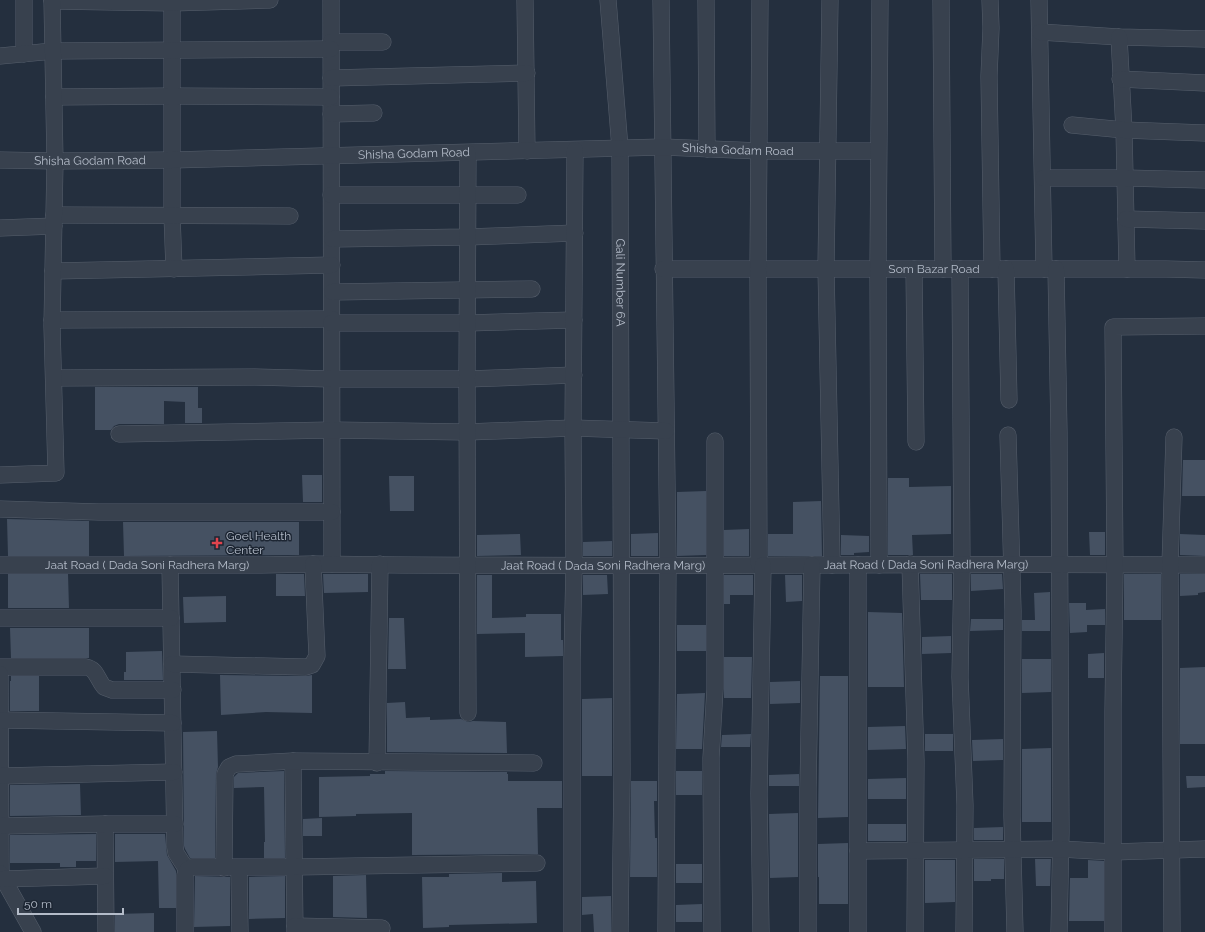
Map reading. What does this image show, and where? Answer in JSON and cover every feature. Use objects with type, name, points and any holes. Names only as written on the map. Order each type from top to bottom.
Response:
[{"type":"street","points":[[24,0],[24,54]]},
{"type":"street","points":[[0,475],[56,473],[52,320],[55,161],[52,0],[270,0]]},
{"type":"street","points":[[331,0],[332,564]]},
{"type":"street","points":[[525,0],[527,151]]},
{"type":"street","name":"Gali Number 6A","points":[[608,0],[620,148],[622,566],[620,932]]},
{"type":"street","points":[[661,0],[663,269],[668,565],[666,932]]},
{"type":"street","points":[[706,0],[707,149]]},
{"type":"street","points":[[760,0],[758,268],[761,565],[759,794],[761,932]]},
{"type":"street","points":[[830,0],[826,268],[832,565]]},
{"type":"street","points":[[879,565],[878,151],[880,0]]},
{"type":"street","points":[[941,0],[943,269]]},
{"type":"street","points":[[990,0],[991,28],[989,76],[999,269],[1009,400]]},
{"type":"street","points":[[1039,0],[1043,178],[1050,269],[1059,564],[1061,850],[1059,932]]},
{"type":"street","points":[[172,1],[172,215],[174,269]]},
{"type":"street","points":[[1040,32],[1119,37],[1205,39]]},
{"type":"street","points":[[1119,37],[1120,79],[1124,130],[1127,269]]},
{"type":"street","points":[[0,56],[53,51],[331,46],[383,42]]},
{"type":"street","points":[[331,78],[527,73]]},
{"type":"street","points":[[1120,79],[1205,83]]},
{"type":"street","points":[[54,97],[331,97]]},
{"type":"street","points":[[331,114],[374,113]]},
{"type":"street","points":[[1072,125],[1124,130],[1205,133]]},
{"type":"street","name":"Shisha Godam Road","points":[[0,160],[172,160],[331,157],[663,147],[760,151],[878,151]]},
{"type":"street","points":[[572,932],[575,150]]},
{"type":"street","points":[[468,153],[468,713]]},
{"type":"street","points":[[1043,178],[1205,180]]},
{"type":"street","points":[[332,195],[518,195]]},
{"type":"street","points":[[0,228],[54,220],[172,215],[290,216]]},
{"type":"street","points":[[1126,218],[1205,221]]},
{"type":"street","points":[[332,239],[468,237],[575,233]]},
{"type":"street","points":[[53,271],[332,265]]},
{"type":"street","name":"Som Bazar Road","points":[[663,269],[878,268],[1205,270]]},
{"type":"street","points":[[914,269],[916,442]]},
{"type":"street","points":[[960,269],[962,564],[960,676],[965,805],[964,932]]},
{"type":"street","points":[[332,292],[532,288]]},
{"type":"street","points":[[52,320],[467,323],[574,320]]},
{"type":"street","points":[[1113,932],[1113,711],[1115,565],[1113,327],[1205,326]]},
{"type":"street","points":[[54,378],[255,377],[331,379],[467,379],[574,375]]},
{"type":"street","points":[[119,434],[332,430],[467,432],[573,428],[666,431]]},
{"type":"street","points":[[1008,435],[1013,618],[1013,850],[1015,932]]},
{"type":"street","points":[[1172,932],[1170,565],[1174,437]]},
{"type":"street","points":[[712,932],[711,758],[715,689],[715,441]]},
{"type":"street","points":[[0,510],[99,512],[332,512]]},
{"type":"street","points":[[172,664],[306,667],[312,665],[317,656],[313,564]]},
{"type":"street","points":[[377,763],[380,564]]},
{"type":"street","points":[[910,564],[916,761],[915,932]]},
{"type":"street","name":"Jaat Road ( Dada Soni Radhera Marg)","points":[[0,565],[1205,565]]},
{"type":"street","points":[[170,565],[176,853],[187,870]]},
{"type":"street","points":[[808,932],[808,790],[812,565]]},
{"type":"street","points":[[858,565],[858,932]]},
{"type":"street","points":[[0,618],[171,618]]},
{"type":"street","points":[[0,667],[86,667],[91,668],[94,671],[104,687],[112,690],[173,690]]},
{"type":"street","points":[[0,674],[2,876],[32,932]]},
{"type":"street","points":[[0,720],[173,723]]},
{"type":"street","points":[[293,761],[296,929],[382,928]]},
{"type":"street","points":[[240,932],[231,868],[225,774],[229,767],[236,764],[293,761],[377,763],[534,763]]},
{"type":"street","points":[[0,776],[174,772]]},
{"type":"street","points":[[105,824],[106,932]]},
{"type":"street","points":[[1,826],[175,824]]},
{"type":"street","points":[[858,851],[1061,850],[1113,852],[1205,849]]},
{"type":"street","points":[[185,932],[185,876],[187,870],[192,867],[231,868],[537,862]]},
{"type":"street","points":[[2,876],[105,876]]},
{"type":"building","points":[[95,387],[198,387],[198,408],[202,408],[202,423],[185,423],[185,402],[164,401],[164,424],[119,424],[114,426],[111,430],[95,430]]},
{"type":"building","points":[[1183,460],[1205,460],[1205,496],[1182,496]]},
{"type":"building","points":[[302,475],[322,475],[322,502],[303,502]]},
{"type":"building","points":[[389,476],[414,476],[414,511],[390,511]]},
{"type":"building","points":[[888,478],[909,478],[909,487],[951,486],[951,534],[912,535],[913,555],[888,555]]},
{"type":"building","points":[[706,491],[706,555],[677,556],[677,492]]},
{"type":"building","points":[[821,501],[822,556],[768,556],[768,534],[793,534],[793,502]]},
{"type":"building","points":[[7,519],[89,521],[89,556],[8,556]]},
{"type":"building","points":[[123,522],[299,522],[299,555],[124,556]]},
{"type":"building","points":[[749,529],[749,556],[724,556],[724,530]]},
{"type":"building","points":[[1089,532],[1105,532],[1105,555],[1090,555]]},
{"type":"building","points":[[658,533],[658,556],[631,556],[631,534]]},
{"type":"building","points":[[520,534],[521,555],[477,556],[477,535]]},
{"type":"building","points":[[1180,534],[1205,535],[1205,556],[1180,555]]},
{"type":"building","points":[[841,535],[869,536],[869,552],[854,553],[854,555],[841,555]]},
{"type":"building","points":[[612,541],[612,556],[583,556],[583,542]]},
{"type":"building","points":[[8,574],[68,574],[69,608],[8,608]]},
{"type":"building","points":[[276,574],[304,574],[305,596],[276,596]]},
{"type":"building","points":[[323,574],[368,574],[368,592],[324,593]]},
{"type":"building","points":[[920,574],[952,574],[952,600],[921,600]]},
{"type":"building","points":[[971,574],[1002,574],[1003,589],[971,591]]},
{"type":"building","points":[[1124,574],[1161,574],[1161,620],[1124,620]]},
{"type":"building","points":[[1180,574],[1205,574],[1205,592],[1198,593],[1198,595],[1180,596]]},
{"type":"building","points":[[477,575],[492,575],[492,618],[526,617],[526,614],[561,614],[561,640],[563,640],[563,656],[525,657],[525,633],[477,634]]},
{"type":"building","points":[[583,575],[607,575],[608,594],[583,595]]},
{"type":"building","points":[[724,575],[753,575],[753,595],[730,595],[730,604],[724,604]]},
{"type":"building","points":[[785,575],[802,575],[802,601],[786,602]]},
{"type":"building","points":[[1050,592],[1050,631],[1022,631],[1022,620],[1035,620],[1034,593]]},
{"type":"building","points":[[226,596],[226,622],[184,623],[183,597]]},
{"type":"building","points":[[1069,603],[1086,603],[1086,610],[1105,609],[1105,625],[1087,625],[1087,632],[1070,633]]},
{"type":"building","points":[[868,612],[902,613],[904,687],[868,687]]},
{"type":"building","points":[[389,618],[404,618],[406,669],[388,669]]},
{"type":"building","points":[[971,619],[1003,619],[1003,630],[970,631]]},
{"type":"building","points":[[677,625],[706,625],[706,651],[677,651]]},
{"type":"building","points":[[10,628],[89,628],[89,658],[11,658]]},
{"type":"building","points":[[951,636],[951,653],[922,654],[922,637]]},
{"type":"building","points":[[162,651],[163,680],[124,680],[124,672],[126,672],[126,652]]},
{"type":"building","points":[[1104,653],[1104,678],[1088,678],[1088,654]]},
{"type":"building","points":[[724,657],[752,657],[751,698],[724,698]]},
{"type":"building","points":[[1022,659],[1051,659],[1051,692],[1022,693]]},
{"type":"building","points":[[1205,667],[1205,744],[1180,744],[1180,668]]},
{"type":"building","points":[[220,675],[312,675],[312,713],[266,712],[221,715]]},
{"type":"building","points":[[11,676],[39,676],[39,711],[10,711]]},
{"type":"building","points":[[820,676],[848,676],[848,817],[818,818]]},
{"type":"building","points":[[800,681],[800,703],[770,704],[770,682]]},
{"type":"building","points":[[705,693],[702,749],[676,749],[677,694]]},
{"type":"building","points":[[612,698],[612,776],[582,776],[582,699]]},
{"type":"building","points":[[405,702],[406,718],[430,717],[430,720],[461,719],[468,722],[506,722],[507,753],[387,752],[387,703]]},
{"type":"building","points":[[905,726],[906,749],[868,750],[868,727]]},
{"type":"building","points":[[217,731],[218,767],[216,774],[215,858],[190,858],[184,846],[183,732]]},
{"type":"building","points":[[751,734],[750,747],[721,747],[722,735]]},
{"type":"building","points":[[925,734],[953,734],[953,751],[925,751]]},
{"type":"building","points":[[1003,739],[1003,760],[973,761],[972,740]]},
{"type":"building","points":[[1051,748],[1051,822],[1022,822],[1022,749]]},
{"type":"building","points":[[284,771],[285,858],[264,858],[264,787],[234,788],[234,777],[238,773]]},
{"type":"building","points":[[385,771],[507,772],[508,781],[562,781],[562,808],[537,808],[538,854],[412,855],[412,813],[356,814],[356,816],[319,817],[319,777],[370,776],[370,774],[385,774]]},
{"type":"building","points":[[676,771],[702,771],[702,795],[676,795]]},
{"type":"building","points":[[799,774],[799,786],[769,786],[769,775]]},
{"type":"building","points":[[1186,776],[1205,776],[1205,787],[1187,788]]},
{"type":"building","points":[[906,778],[906,799],[868,799],[868,779]]},
{"type":"building","points":[[631,781],[657,781],[657,801],[654,801],[655,838],[657,838],[657,877],[630,877]]},
{"type":"building","points":[[80,784],[81,815],[10,816],[10,785]]},
{"type":"building","points":[[798,813],[798,877],[770,878],[769,814]]},
{"type":"building","points":[[322,818],[322,836],[303,836],[303,819]]},
{"type":"building","points":[[868,824],[906,824],[906,841],[868,841]]},
{"type":"building","points":[[1003,827],[1003,840],[974,840],[974,828]]},
{"type":"building","points":[[96,834],[96,861],[76,861],[76,867],[60,867],[60,863],[10,863],[10,835]]},
{"type":"building","points":[[115,834],[165,834],[167,855],[176,871],[176,908],[159,908],[158,861],[115,862]]},
{"type":"building","points":[[848,843],[848,904],[819,904],[818,844]]},
{"type":"building","points":[[974,859],[1004,859],[1004,879],[974,881]]},
{"type":"building","points":[[1035,859],[1051,859],[1050,886],[1036,886]]},
{"type":"building","points":[[925,860],[955,860],[955,902],[925,903]]},
{"type":"building","points":[[1088,860],[1104,861],[1104,921],[1069,921],[1070,878],[1088,878]]},
{"type":"building","points":[[676,864],[702,864],[702,883],[676,883]]},
{"type":"building","points":[[502,873],[502,882],[536,881],[537,923],[449,925],[449,927],[423,928],[422,877],[449,877],[449,874]]},
{"type":"building","points":[[366,875],[367,918],[333,917],[333,876]]},
{"type":"building","points":[[195,876],[230,877],[230,926],[194,927]]},
{"type":"building","points":[[285,876],[285,918],[249,919],[249,877]]},
{"type":"building","points":[[611,896],[611,932],[594,932],[593,914],[582,915],[582,897]]},
{"type":"building","points":[[702,904],[702,922],[676,922],[676,905]]},
{"type":"building","points":[[154,913],[154,932],[115,932],[115,914]]},
{"type":"place","name":"Goel Health Center","points":[[217,543]]}]
